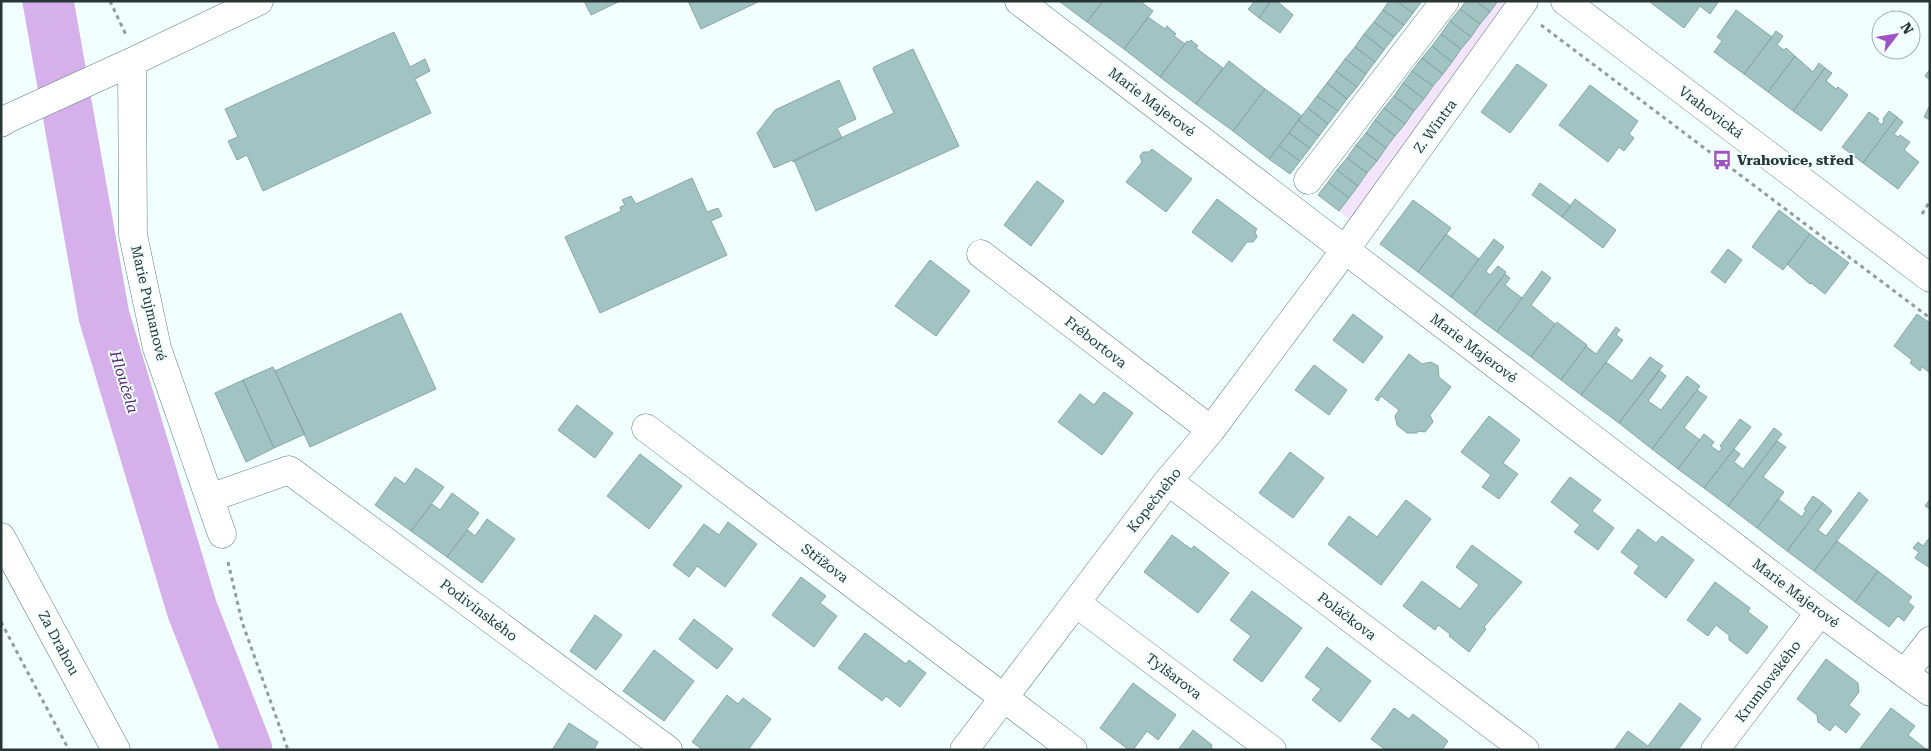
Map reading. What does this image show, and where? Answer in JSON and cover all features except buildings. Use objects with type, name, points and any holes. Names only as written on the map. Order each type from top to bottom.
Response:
[{"type":"street","points":[[5,120],[135,61],[259,1]]},
{"type":"street","name":"Marie Majerové","points":[[1019,1],[1820,612],[1930,692]]},
{"type":"street","points":[[1308,180],[1445,1]]},
{"type":"street","name":"Z. Wintra","points":[[1345,250],[1522,4]]},
{"type":"street","name":"Vrahovická","points":[[1577,5],[1928,273]]},
{"type":"street","name":"Marie Pujmanové","points":[[135,61],[133,235],[157,348],[222,534]]},
{"type":"street","name":"Kopečného","points":[[964,750],[1168,481],[1211,430],[1345,250]]},
{"type":"street","name":"Frébortova","points":[[981,254],[1211,430]]},
{"type":"street","name":"Střížova","points":[[646,428],[1073,750]]},
{"type":"street","name":"Podivínského","points":[[210,498],[289,470],[668,750]]},
{"type":"street","name":"Poláčkova","points":[[1168,481],[1525,750]]},
{"type":"street","name":"Za Drahou","points":[[1,537],[116,750]]},
{"type":"street","name":"Tylšarova","points":[[1076,602],[1272,750]]},
{"type":"street","name":"Krumlovského","points":[[1715,750],[1820,612]]},
{"type":"street","points":[[1905,673],[1930,641]]},
{"type":"path","points":[[110,1],[135,61]]},
{"type":"path","points":[[1522,4],[1596,68],[1930,318]]},
{"type":"path","points":[[1922,214],[1930,201]]},
{"type":"path","points":[[222,534],[242,622],[288,750]]},
{"type":"path","points":[[1,622],[69,750]]},
{"type":"shaded area","points":[[1498,1],[1502,1],[1512,10],[1351,221],[1339,211]]},
{"type":"waterway","name":"Hloučela","points":[[48,1],[104,316],[192,609],[247,750]]},
{"type":"place","name":"Vrahovice, střed","points":[[1722,160]]}]
